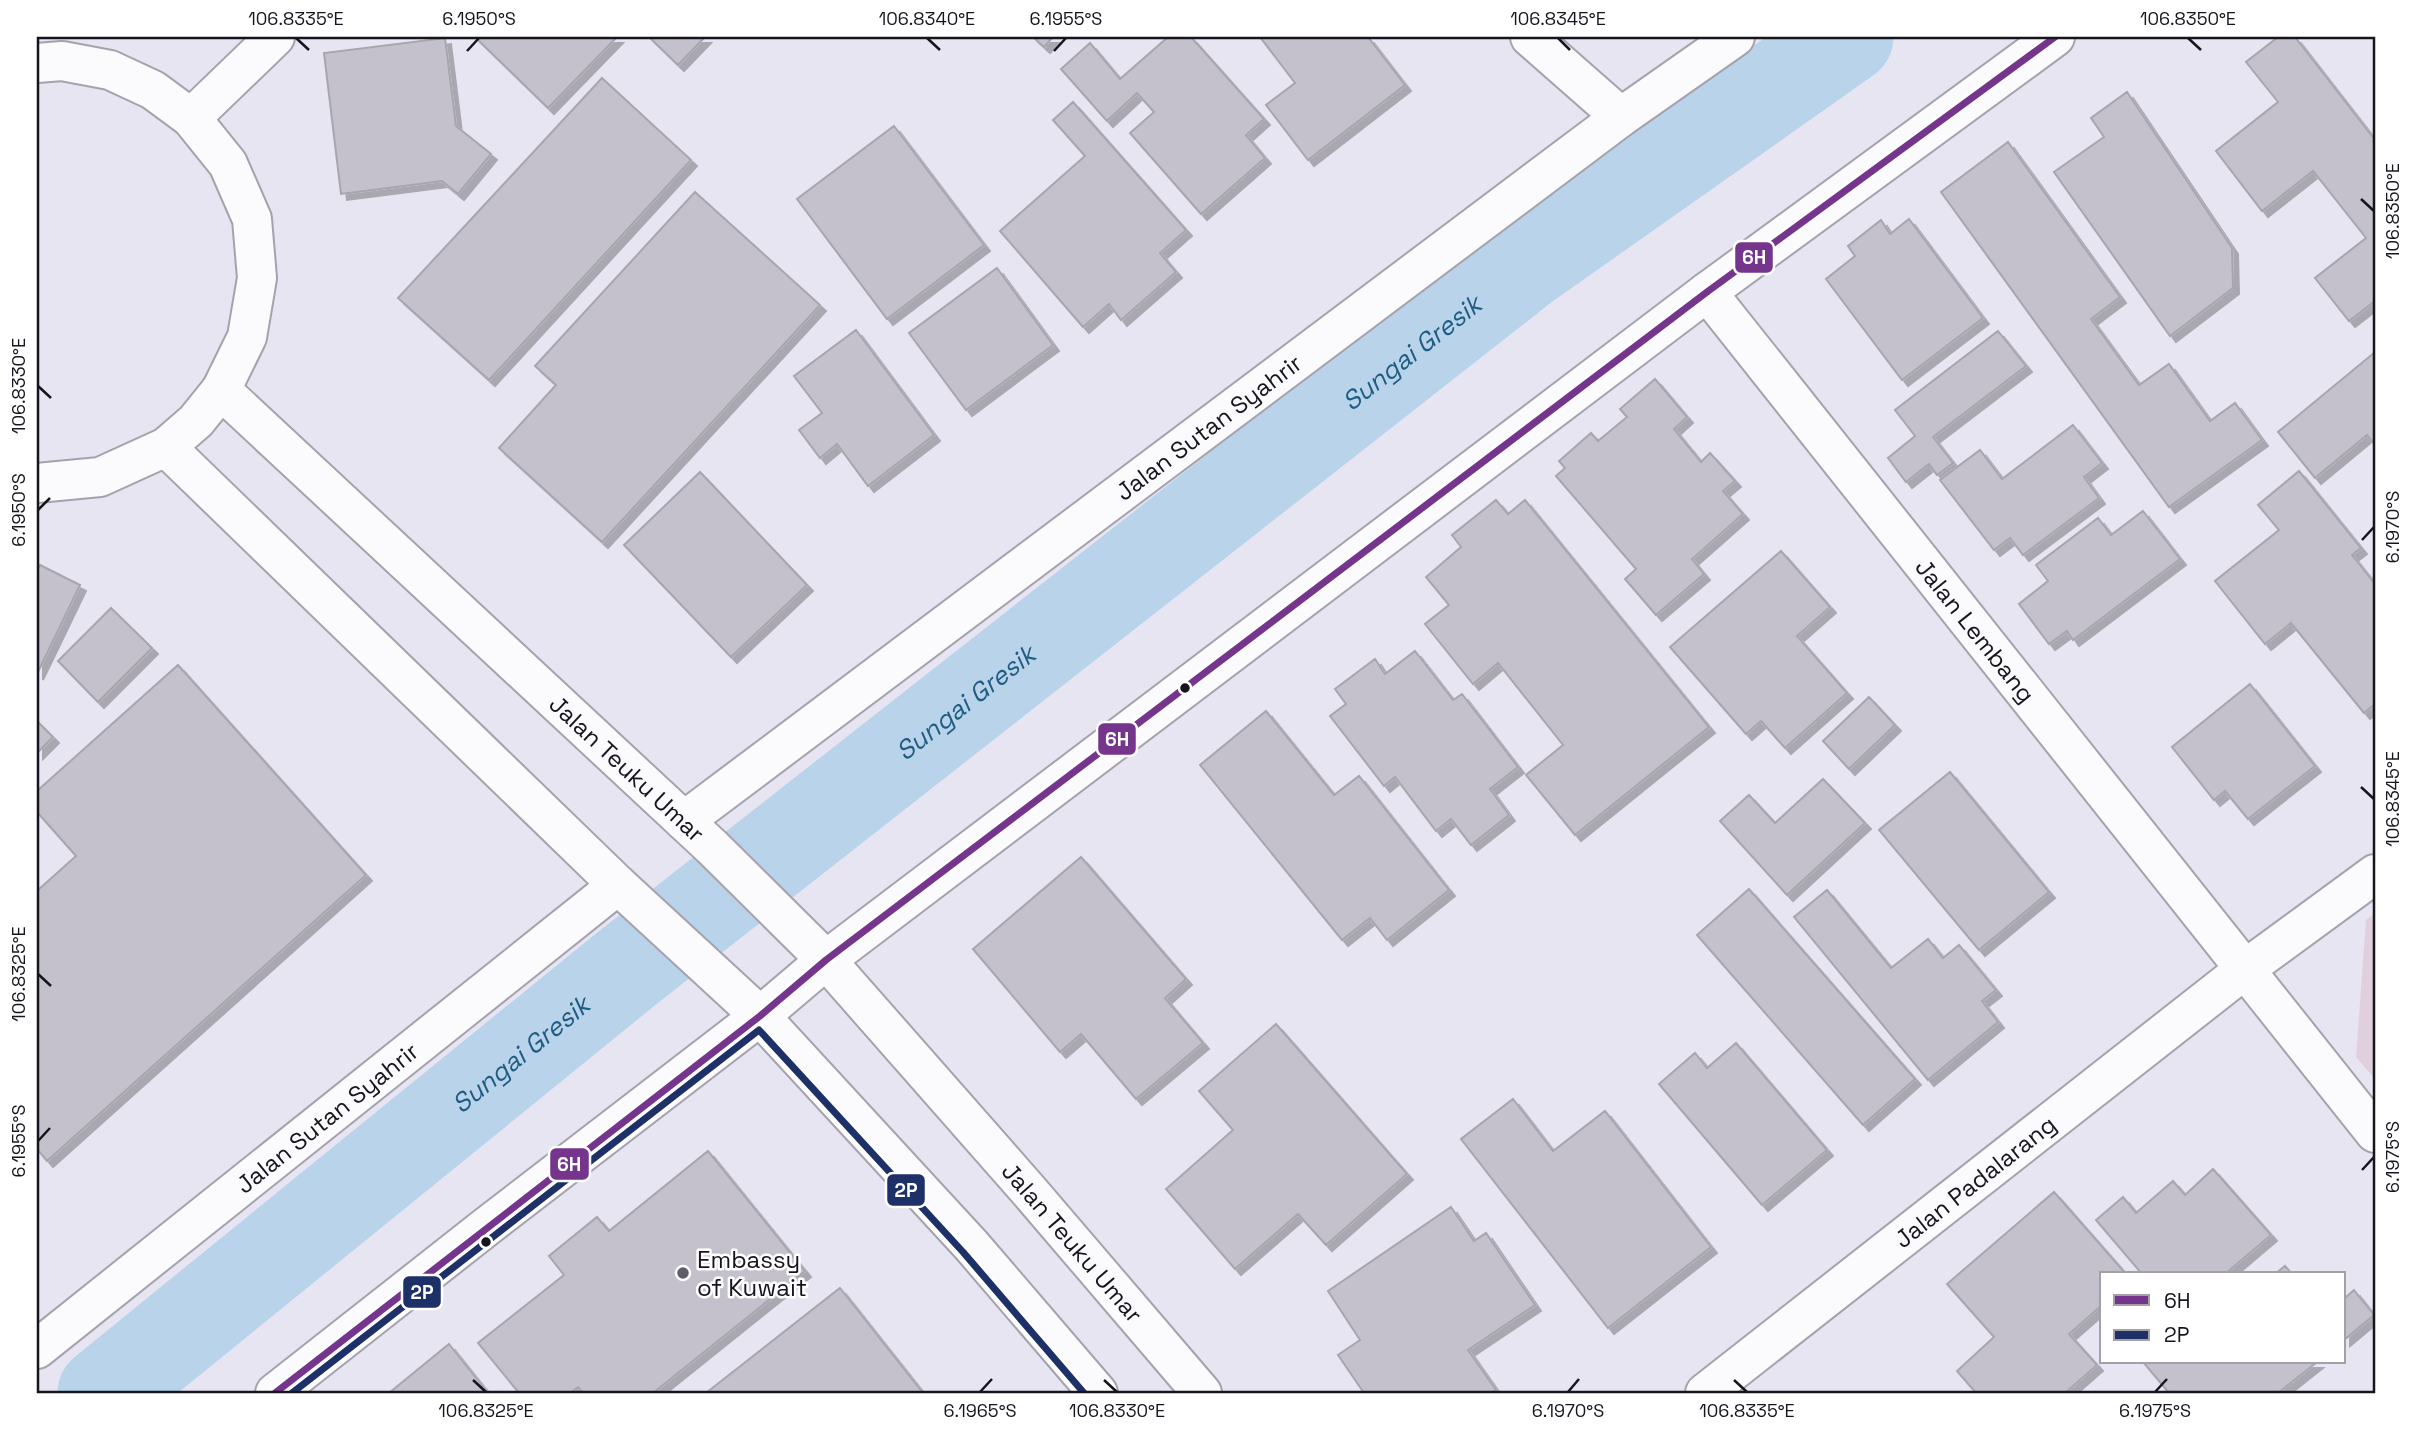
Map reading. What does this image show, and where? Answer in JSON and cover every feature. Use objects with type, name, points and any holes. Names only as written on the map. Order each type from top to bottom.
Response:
[{"type":"street","points":[[191,118],[275,37]]},
{"type":"street","points":[[1530,37],[1621,117]]},
{"type":"street","name":"Jalan Sutan Syahrir","points":[[684,821],[1621,117],[1735,37]]},
{"type":"street","points":[[275,1393],[486,1227],[819,952],[1707,292],[2055,37]]},
{"type":"street","points":[[37,63],[62,61],[110,70],[153,90],[191,118],[228,164],[251,219],[257,278],[247,337],[221,390],[196,421],[166,447],[100,477],[37,483]]},
{"type":"street","name":"Jalan Lembang","points":[[1707,292],[2375,1133]]},
{"type":"street","name":"Jalan Teuku Umar","points":[[221,390],[712,847],[819,952],[1202,1393]]},
{"type":"street","points":[[166,447],[618,885],[752,1009],[971,1245],[1098,1393]]},
{"type":"street","points":[[2244,970],[2375,874]]},
{"type":"street","name":"Jalan Sutan Syahrir","points":[[37,1349],[618,885]]},
{"type":"street","name":"Jalan Padalarang","points":[[1705,1393],[2244,970]]},
{"type":"shaded area","points":[[2375,913],[2375,1079],[2356,1057],[2366,920]]},
{"type":"building","points":[[475,37],[617,37],[548,108]]},
{"type":"building","points":[[649,37],[705,37],[678,65]]},
{"type":"building","points":[[1033,37],[1053,37],[1044,47]]},
{"type":"building","points":[[1168,37],[1191,37],[1264,119],[1246,135],[1265,158],[1201,214],[1130,133],[1154,112],[1137,93],[1107,121],[1061,69],[1090,43],[1120,79]]},
{"type":"building","points":[[1260,37],[1368,37],[1405,85],[1308,160],[1266,105],[1295,83]]},
{"type":"building","points":[[2278,37],[2295,37],[2375,140],[2375,301],[2349,321],[2315,278],[2366,238],[2313,171],[2262,211],[2216,151],[2278,102],[2246,62]]},
{"type":"building","points":[[445,38],[456,126],[491,154],[458,194],[442,181],[341,194],[324,53]]},
{"type":"building","points":[[602,78],[691,160],[489,380],[398,298]]},
{"type":"building","points":[[2127,92],[2232,248],[2233,288],[2170,336],[2054,172],[2104,137],[2091,118]]},
{"type":"building","points":[[1073,102],[1186,230],[1160,253],[1176,272],[1121,320],[1109,304],[1083,327],[1000,231],[1085,156],[1053,120]]},
{"type":"building","points":[[894,126],[984,245],[887,319],[797,199]]},
{"type":"building","points":[[2008,142],[2120,297],[2091,319],[2139,385],[2169,364],[2210,421],[2235,403],[2262,440],[2169,507],[1941,192]]},
{"type":"building","points":[[695,192],[820,305],[602,542],[499,448],[556,385],[535,366]]},
{"type":"building","points":[[1909,219],[1983,318],[1902,380],[1826,279],[1855,256],[1848,246],[1881,220],[1890,234]]},
{"type":"building","points":[[997,268],[1053,345],[966,410],[909,333]]},
{"type":"building","points":[[856,330],[934,435],[868,486],[837,444],[820,458],[799,430],[822,413],[794,376]]},
{"type":"building","points":[[1998,331],[2026,366],[1933,437],[1953,463],[1937,475],[1929,464],[1906,482],[1888,458],[1915,436],[1895,410]]},
{"type":"building","points":[[2375,352],[2375,445],[2367,435],[2315,478],[2278,432]]},
{"type":"building","points":[[1655,379],[1687,417],[1674,429],[1701,462],[1710,453],[1735,481],[1723,491],[1743,514],[1692,559],[1704,574],[1656,615],[1625,579],[1636,569],[1556,476],[1565,468],[1559,461],[1591,433],[1598,441],[1627,417],[1620,409]]},
{"type":"building","points":[[2073,425],[2102,463],[2084,477],[2099,498],[2023,555],[2010,538],[1994,550],[1940,480],[1980,450],[2002,479]]},
{"type":"building","points":[[2299,471],[2361,548],[2352,555],[2375,584],[2375,704],[2364,713],[2291,623],[2265,644],[2215,581],[2279,530],[2258,505]]},
{"type":"building","points":[[700,472],[807,585],[731,657],[624,545]]},
{"type":"building","points":[[1496,500],[1508,514],[1525,500],[1709,727],[1575,835],[1526,775],[1563,745],[1498,663],[1473,684],[1425,624],[1449,605],[1426,577],[1461,547],[1452,535]]},
{"type":"building","points":[[2143,511],[2180,559],[2073,640],[2067,631],[2049,644],[2019,604],[2048,581],[2036,565],[2098,518],[2111,535]]},
{"type":"building","points":[[1781,551],[1830,607],[1797,636],[1847,693],[1785,748],[1761,721],[1746,734],[1670,647]]},
{"type":"building","points":[[40,565],[80,585],[37,674],[37,571]]},
{"type":"building","points":[[111,608],[152,648],[98,702],[58,661]]},
{"type":"building","points":[[1415,651],[1453,700],[1462,694],[1518,767],[1490,789],[1509,815],[1471,845],[1451,819],[1436,831],[1395,777],[1384,786],[1330,716],[1346,704],[1335,689],[1375,659],[1385,674]]},
{"type":"building","points":[[178,665],[366,875],[47,1161],[37,1149],[37,891],[76,856],[37,812],[37,791]]},
{"type":"building","points":[[2250,684],[2315,766],[2248,819],[2225,791],[2214,800],[2172,747]]},
{"type":"building","points":[[1869,697],[1895,725],[1849,769],[1823,741]]},
{"type":"building","points":[[1266,711],[1334,795],[1359,776],[1449,890],[1387,940],[1370,918],[1342,940],[1200,765]]},
{"type":"building","points":[[37,721],[53,737],[37,753]]},
{"type":"building","points":[[1950,772],[2049,892],[1979,950],[1879,830]]},
{"type":"building","points":[[1823,779],[1865,823],[1787,895],[1720,821],[1749,795],[1775,823]]},
{"type":"building","points":[[1081,857],[1186,979],[1165,998],[1203,1043],[1136,1099],[1081,1034],[1060,1052],[973,949]]},
{"type":"building","points":[[1749,889],[1915,1079],[1863,1125],[1697,935]]},
{"type":"building","points":[[1827,890],[1891,968],[1928,939],[1943,958],[1959,945],[1996,990],[1982,1001],[1998,1022],[1928,1080],[1794,917]]},
{"type":"building","points":[[1276,1024],[1407,1174],[1326,1245],[1298,1214],[1235,1269],[1166,1189],[1233,1130],[1199,1091]]},
{"type":"building","points":[[1736,1043],[1827,1150],[1762,1205],[1659,1084],[1695,1053],[1707,1068]]},
{"type":"building","points":[[1513,1099],[1553,1151],[1605,1111],[1711,1247],[1608,1328],[1461,1139]]},
{"type":"building","name":"Embassy of Kuwait","points":[[708,1151],[805,1271],[653,1393],[583,1393],[578,1387],[570,1393],[519,1393],[478,1343],[564,1275],[549,1256],[597,1217],[609,1231]]},
{"type":"building","points":[[2213,1169],[2271,1235],[2227,1272],[2140,1272],[2096,1220],[2123,1197],[2136,1213],[2173,1181],[2185,1195]]},
{"type":"building","points":[[2054,1192],[2124,1272],[2100,1272],[2100,1307],[2069,1334],[2097,1365],[2065,1393],[1976,1393],[1957,1371],[1994,1337],[1947,1284]]},
{"type":"building","points":[[1451,1207],[1474,1241],[1486,1233],[1535,1305],[1468,1350],[1496,1390],[1491,1393],[1364,1393],[1338,1355],[1360,1340],[1328,1291]]},
{"type":"building","points":[[2285,1266],[2290,1272],[2278,1272]]},
{"type":"building","points":[[840,1288],[923,1393],[706,1393]]},
{"type":"building","points":[[2354,1290],[2374,1315],[2346,1338],[2346,1297]]},
{"type":"building","points":[[449,1344],[488,1393],[389,1393]]},
{"type":"building","points":[[2145,1364],[2314,1364],[2278,1393],[2169,1393]]},
{"type":"waterway","name":"Sungai Gresik","points":[[104,1393],[626,969],[1525,264],[1847,37]]},
{"type":"transit line","name":"6H","points":[[275,1393],[760,1016],[826,960],[1707,292],[2055,37]]},
{"type":"transit line","name":"2P","points":[[292,1393],[759,1030],[963,1252],[1084,1393]]},
{"type":"place","name":"Embassy of Kuwait","points":[[683,1273]]}]
